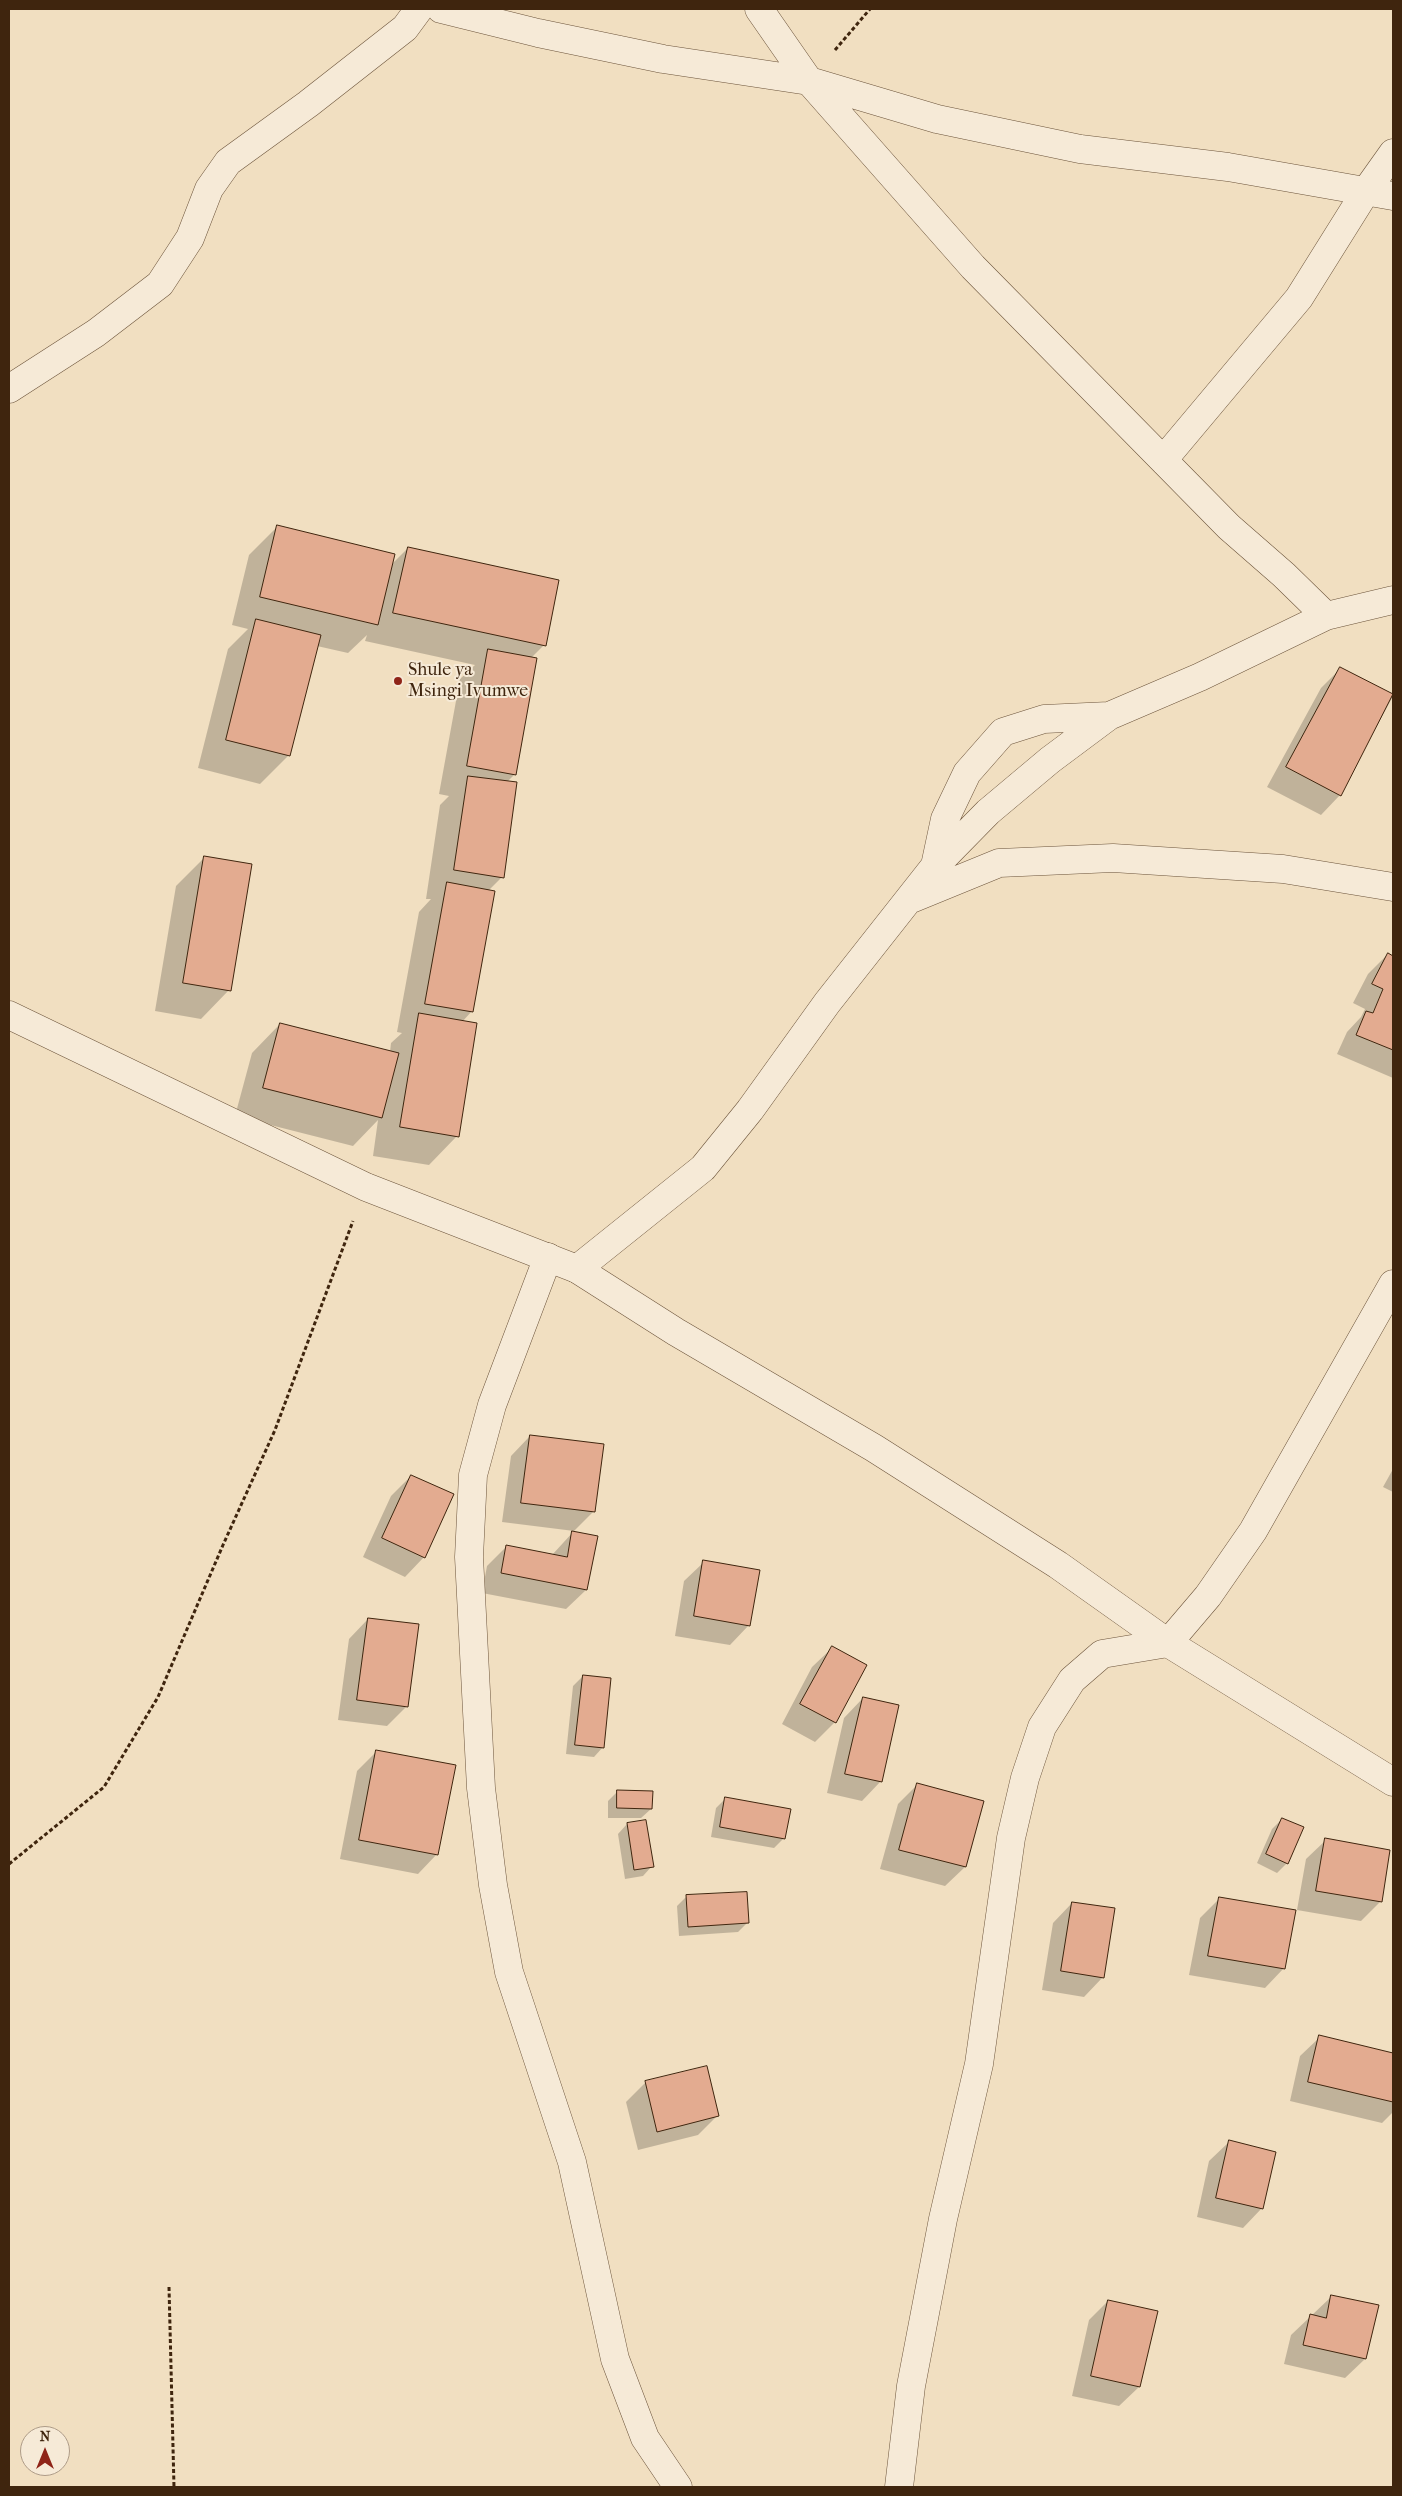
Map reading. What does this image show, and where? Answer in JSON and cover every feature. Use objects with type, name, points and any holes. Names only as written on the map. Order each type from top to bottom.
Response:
[{"type":"street","points":[[9,389],[96,333],[160,284],[190,238],[209,189],[228,162],[308,104],[405,28],[419,9]]},
{"type":"street","points":[[441,9],[538,33],[663,59],[809,81],[937,119],[1080,149],[1228,167],[1393,196]]},
{"type":"street","points":[[759,9],[809,81],[973,267],[1229,527],[1284,575],[1326,616]]},
{"type":"street","points":[[1164,459],[1299,298],[1366,191],[1393,153]]},
{"type":"street","points":[[577,1269],[703,1168],[750,1110],[827,1002],[911,899],[935,866],[988,812],[1050,760],[1109,716],[1200,677],[1326,616],[1393,600]]},
{"type":"street","points":[[935,866],[945,819],[967,773],[1003,732],[1044,719],[1109,716]]},
{"type":"street","points":[[911,899],[999,863],[1113,858],[1283,869],[1393,887]]},
{"type":"street","points":[[9,1015],[366,1187],[577,1269],[676,1332],[907,1469],[1058,1565],[1168,1643],[1393,1782]]},
{"type":"street","points":[[548,1257],[492,1406],[473,1475],[469,1557],[481,1788],[493,1885],[509,1972],[572,2162],[614,2359],[645,2438],[678,2487]]},
{"type":"street","points":[[899,2487],[911,2386],[943,2219],[979,2064],[1011,1838],[1025,1778],[1042,1727],[1072,1680],[1102,1654],[1168,1643],[1208,1596],[1252,1531],[1393,1284]]},
{"type":"path","points":[[809,81],[870,9]]},
{"type":"path","points":[[9,1864],[104,1787],[158,1697],[275,1430],[366,1187]]},
{"type":"path","points":[[169,2287],[174,2487]]},
{"type":"building","points":[[277,525],[395,554],[378,625],[260,597]]},
{"type":"building","points":[[408,547],[559,580],[546,646],[393,613]]},
{"type":"building","points":[[256,619],[321,635],[290,756],[226,740]]},
{"type":"building","points":[[488,649],[537,658],[516,775],[467,766]]},
{"type":"building","points":[[1340,667],[1393,694],[1341,796],[1286,767]]},
{"type":"building","points":[[468,776],[517,782],[504,878],[454,870]]},
{"type":"building","points":[[204,856],[252,864],[231,991],[183,983]]},
{"type":"building","points":[[447,882],[495,891],[473,1012],[425,1004]]},
{"type":"building","points":[[1388,953],[1393,956],[1393,1050],[1356,1035],[1366,1011],[1373,1013],[1383,989],[1372,984]]},
{"type":"building","points":[[419,1013],[477,1023],[459,1137],[400,1127]]},
{"type":"building","points":[[280,1023],[399,1053],[382,1118],[263,1088]]},
{"type":"building","points":[[530,1435],[604,1444],[595,1512],[521,1503]]},
{"type":"building","points":[[411,1475],[454,1494],[425,1558],[382,1538]]},
{"type":"building","points":[[572,1531],[598,1536],[587,1590],[501,1573],[506,1545],[567,1557]]},
{"type":"building","points":[[703,1560],[760,1570],[750,1626],[694,1616]]},
{"type":"building","points":[[368,1618],[419,1624],[408,1707],[357,1700]]},
{"type":"building","points":[[832,1646],[867,1665],[836,1723],[800,1704]]},
{"type":"building","points":[[583,1675],[611,1678],[604,1748],[575,1745]]},
{"type":"building","points":[[863,1697],[899,1705],[882,1782],[845,1774]]},
{"type":"building","points":[[376,1750],[456,1765],[438,1855],[359,1840]]},
{"type":"building","points":[[917,1783],[984,1801],[966,1867],[899,1850]]},
{"type":"building","points":[[617,1790],[653,1791],[652,1809],[617,1808]]},
{"type":"building","points":[[725,1797],[791,1809],[785,1839],[720,1827]]},
{"type":"building","points":[[1282,1818],[1304,1827],[1288,1864],[1266,1854]]},
{"type":"building","points":[[646,1820],[654,1867],[634,1870],[627,1823]]},
{"type":"building","points":[[1325,1838],[1390,1850],[1382,1902],[1316,1891]]},
{"type":"building","points":[[747,1892],[749,1923],[688,1927],[686,1895]]},
{"type":"building","points":[[1219,1897],[1296,1910],[1285,1969],[1208,1956]]},
{"type":"building","points":[[1072,1902],[1115,1908],[1104,1978],[1061,1971]]},
{"type":"building","points":[[1319,2035],[1393,2053],[1393,2102],[1308,2082]]},
{"type":"building","points":[[707,2066],[719,2116],[657,2132],[645,2081]]},
{"type":"building","points":[[1229,2140],[1276,2152],[1263,2209],[1216,2198]]},
{"type":"building","points":[[1331,2295],[1379,2305],[1366,2359],[1303,2345],[1310,2314],[1326,2318]]},
{"type":"building","points":[[1108,2300],[1158,2311],[1140,2387],[1091,2376]]},
{"type":"place","name":"Shule ya Msingi Ivumwe","points":[[398,681]]}]
